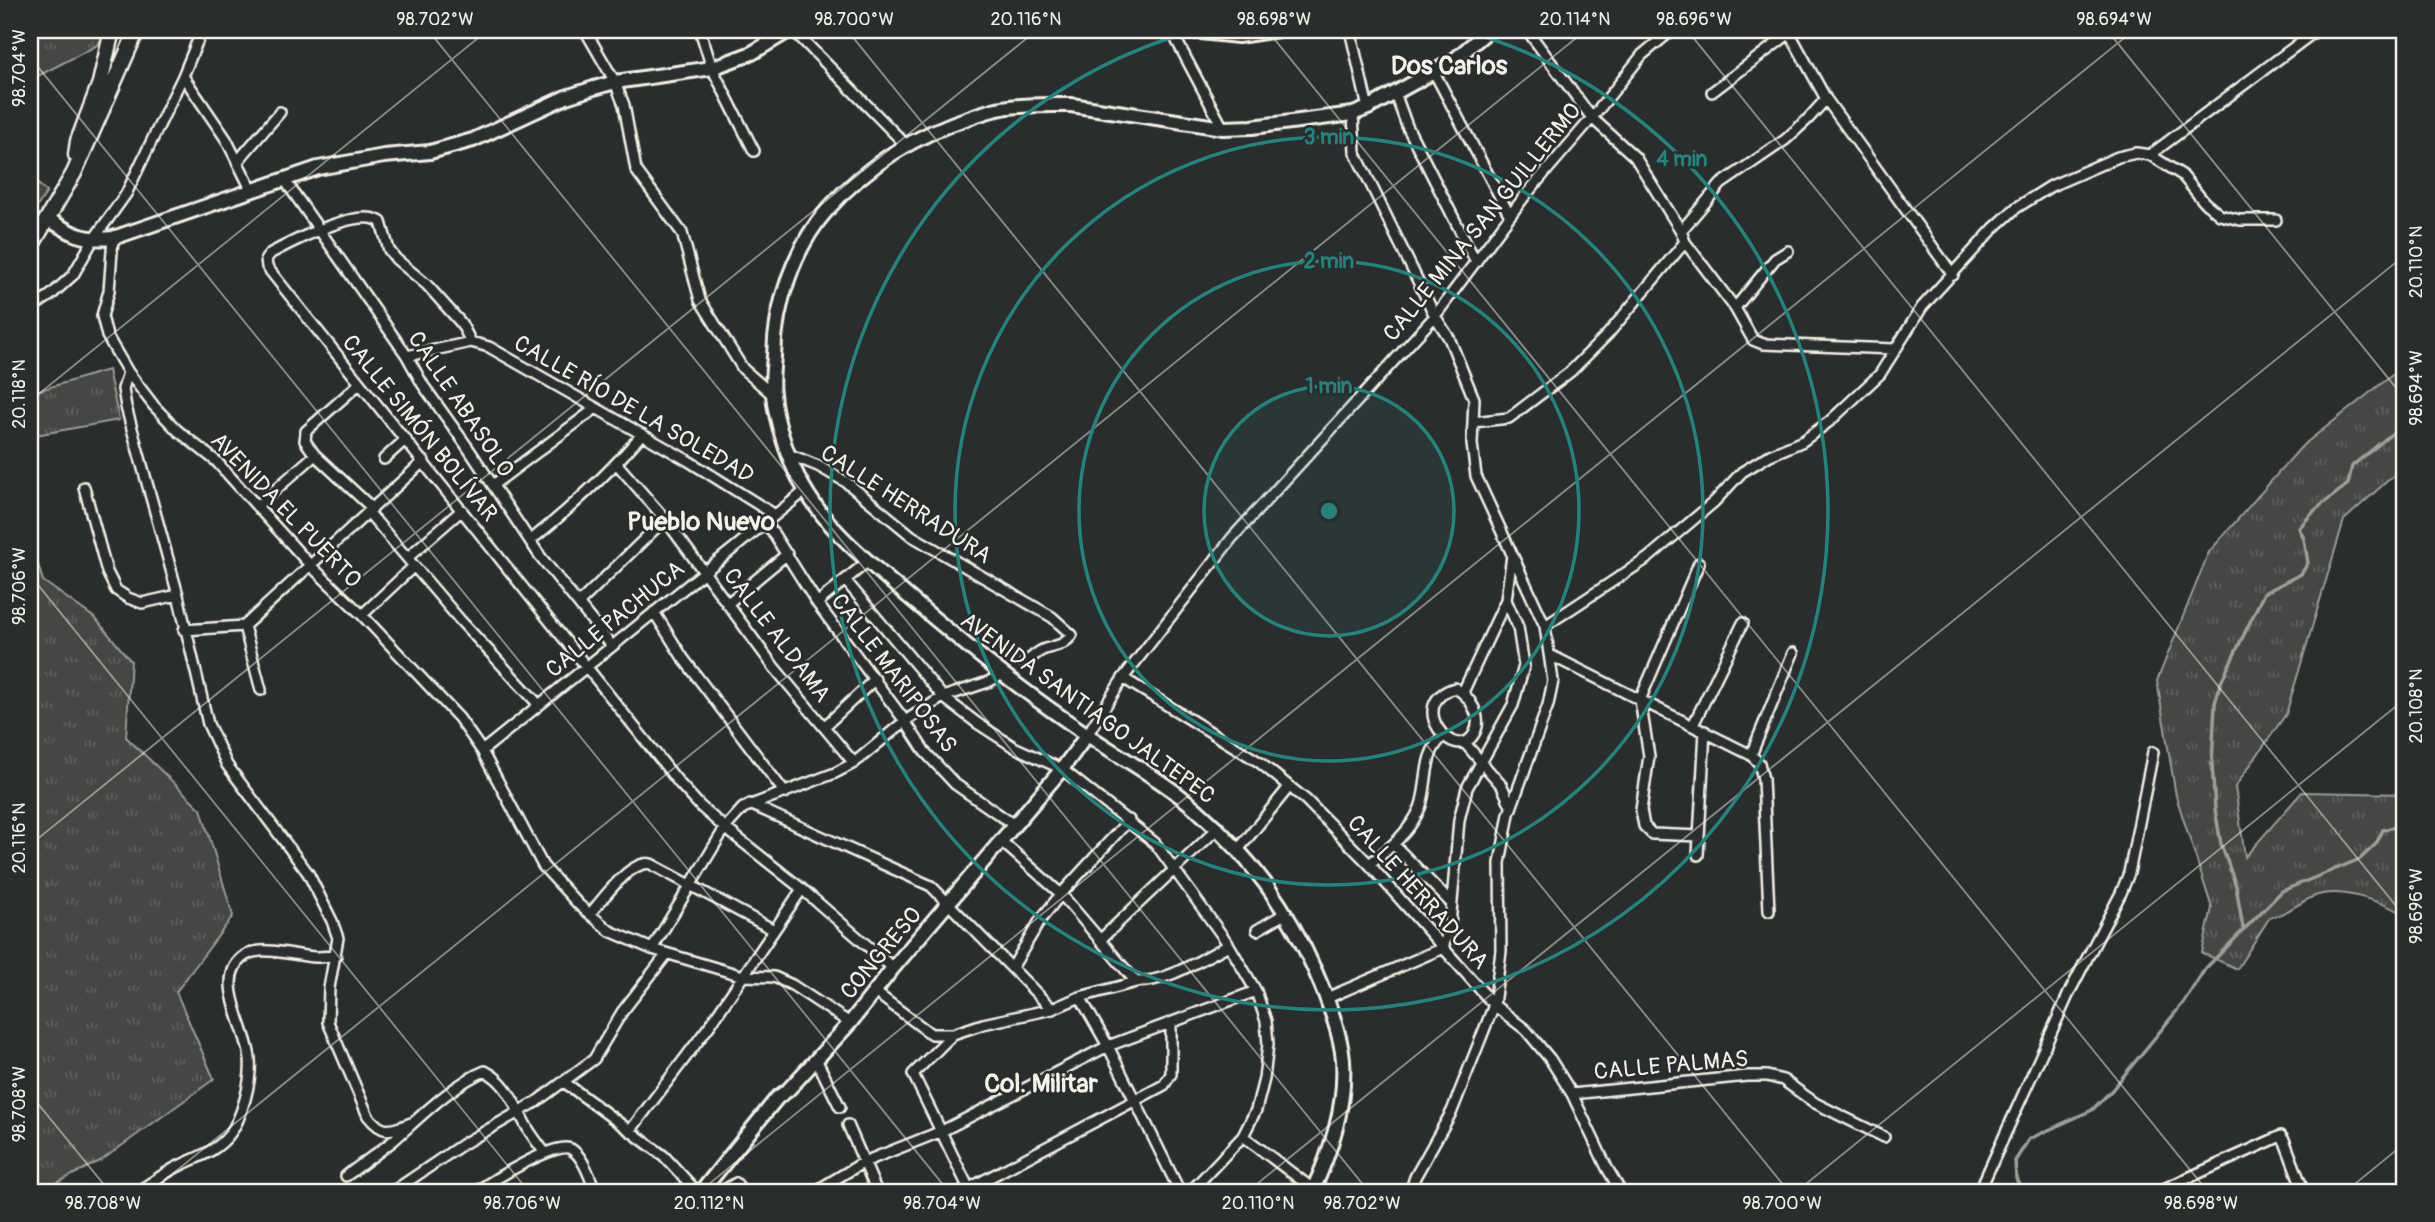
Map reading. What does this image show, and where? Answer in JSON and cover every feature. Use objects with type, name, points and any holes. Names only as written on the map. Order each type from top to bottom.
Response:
[{"type":"main road","points":[[74,173],[78,141],[100,83],[113,30]]},
{"type":"main road","points":[[30,248],[74,173],[137,30]]},
{"type":"street","points":[[30,309],[74,275],[93,240],[126,194],[183,76],[202,30]]},
{"type":"street","points":[[585,30],[615,82],[624,105],[636,170],[682,233],[700,300],[743,369],[773,396]]},
{"type":"street","points":[[700,30],[712,68],[754,151]]},
{"type":"street","points":[[48,219],[74,235],[93,240],[113,238],[318,168],[384,156],[430,152],[452,146],[487,135],[566,97],[615,82],[712,68],[752,54],[792,30],[905,144]]},
{"type":"street","points":[[1171,30],[1223,128]]},
{"type":"street","points":[[1182,30],[1238,36],[1278,30]]},
{"type":"street","points":[[1350,30],[1368,108]]},
{"type":"street","name":"AVENIDA SANTIAGO JALTEPEC","points":[[1313,1191],[1335,1138],[1343,1059],[1327,998],[1308,953],[1270,887],[1217,829],[1166,786],[1001,675],[867,562],[835,528],[805,491],[788,454],[773,396],[774,348],[781,309],[800,250],[817,222],[844,192],[879,161],[905,144],[965,119],[1002,108],[1026,106],[1071,105],[1223,128],[1252,127],[1353,114],[1453,61],[1489,30]]},
{"type":"street","points":[[1527,30],[1592,118],[1635,157],[1681,231],[1685,242],[1734,308],[1753,340],[1763,344],[1894,349]]},
{"type":"street","name":"CALLE MINA SAN GUILLERMO","points":[[1087,735],[1123,678],[1232,538],[1435,316],[1524,197],[1642,55],[1672,30]]},
{"type":"street","points":[[1712,92],[1789,31],[1826,99],[1953,275]]},
{"type":"street","points":[[2150,155],[2312,31]]},
{"type":"street","points":[[1434,72],[1510,216]]},
{"type":"street","points":[[183,76],[226,139],[251,189]]},
{"type":"street","points":[[1395,93],[1407,125],[1476,262]]},
{"type":"street","points":[[1681,231],[1721,184],[1785,140],[1826,99]]},
{"type":"street","points":[[237,162],[280,112]]},
{"type":"street","points":[[1353,114],[1355,152],[1435,316],[1449,338],[1474,399],[1472,444],[1476,476],[1545,626],[1553,681],[1548,705],[1511,806],[1500,863],[1501,951],[1494,1005],[1452,1111],[1415,1177],[1410,1192]]},
{"type":"street","points":[[1545,626],[1648,558],[1706,509],[1742,472],[1770,455],[1802,441],[1830,421],[1880,374],[1922,307],[1994,228],[2016,208],[2051,186],[2118,157],[2136,153],[2150,155],[2182,175],[2205,203],[2220,215],[2240,220],[2276,219]]},
{"type":"street","name":"CALLE ABASOLO","points":[[284,179],[407,356],[423,385],[530,541],[612,646]]},
{"type":"street","points":[[318,229],[369,217],[378,219],[382,222],[388,250],[427,285],[461,323],[471,342],[407,356]]},
{"type":"street","name":"CALLE SIMÓN BOLÍVAR","points":[[318,229],[271,253],[266,259],[267,267],[424,461],[585,668],[699,806],[802,889],[893,968]]},
{"type":"street","name":"AVENIDA EL PUERTO","points":[[113,238],[109,291],[102,316],[107,335],[128,372],[154,406],[177,430],[216,461],[310,565],[362,615],[459,718],[482,751],[543,866],[579,905],[610,930],[667,954],[744,976],[774,978],[792,985],[850,1023]]},
{"type":"street","points":[[1473,422],[1509,418],[1570,372],[1608,334],[1685,242]]},
{"type":"street","points":[[1734,308],[1775,259],[1788,251]]},
{"type":"street","name":"CALLE RÍO DE LA SOLEDAD","points":[[471,342],[489,347],[642,434],[775,515]]},
{"type":"street","points":[[128,372],[123,389],[126,407],[177,595],[208,724],[227,765],[308,873],[335,929],[338,938],[329,988],[328,1022],[368,1116],[377,1127],[391,1131],[411,1123]]},
{"type":"street","points":[[359,384],[306,430],[305,441],[315,455],[370,510],[460,620],[539,705]]},
{"type":"street","points":[[493,485],[596,408]]},
{"type":"street","points":[[530,541],[578,503],[642,434]]},
{"type":"street","points":[[384,459],[406,439]]},
{"type":"street","name":"CALLE HERRADURA","points":[[788,454],[818,466],[846,482],[912,536],[1052,617],[1072,635],[1057,648],[1044,649],[1025,663]]},
{"type":"street","points":[[257,506],[315,455]]},
{"type":"street","points":[[184,630],[244,626],[424,461]]},
{"type":"street","name":"CALLE ALDAMA","points":[[617,464],[665,519],[774,667],[854,763]]},
{"type":"street","points":[[84,487],[107,572],[116,590],[142,603],[177,595]]},
{"type":"street","name":"CALLE PACHUCA","points":[[482,751],[805,491]]},
{"type":"street","points":[[407,558],[462,510]]},
{"type":"street","points":[[579,603],[665,519]]},
{"type":"street","name":"CALLE MARIPOSAS","points":[[766,522],[817,603],[875,679],[925,752],[955,783],[1014,825]]},
{"type":"street","points":[[727,604],[786,554]]},
{"type":"street","points":[[1463,692],[1506,600],[1512,554]]},
{"type":"street","points":[[817,603],[867,562]]},
{"type":"street","points":[[1699,563],[1640,700],[1648,756],[1641,810],[1644,826],[1652,834],[1699,836]]},
{"type":"street","points":[[362,615],[414,566]]},
{"type":"street","points":[[845,580],[943,697],[1014,747],[1062,769],[1155,842],[1229,945],[1256,992],[1266,1021],[1268,1044],[1264,1079],[1256,1110],[1242,1136],[1190,1192]]},
{"type":"street","points":[[1327,998],[1443,948],[1450,925],[1459,820],[1467,788],[1513,705],[1524,666],[1518,627],[1506,600]]},
{"type":"street","points":[[654,612],[682,658],[785,793]]},
{"type":"street","points":[[1693,725],[1743,623]]},
{"type":"street","points":[[244,626],[261,690]]},
{"type":"street","points":[[1751,755],[1793,653]]},
{"type":"street","points":[[1550,655],[1705,731],[1751,755],[1759,763],[1763,779],[1769,911]]},
{"type":"street","points":[[652,948],[724,828],[750,804],[785,793],[854,763],[905,721],[943,697],[1001,675]]},
{"type":"street","name":"CALLE HERRADURA","points":[[1123,678],[1259,762],[1306,800],[1369,864],[1494,1005],[1526,1030],[1550,1059],[1572,1094],[1621,1192]]},
{"type":"street","points":[[824,727],[875,679]]},
{"type":"street","points":[[1455,688],[1463,692],[1475,708],[1475,733],[1464,742],[1455,744],[1444,736],[1434,721],[1433,709],[1436,699],[1443,691],[1455,688]]},
{"type":"street","points":[[1698,855],[1705,731]]},
{"type":"street","name":"CONGRESO","points":[[699,1192],[777,1098],[788,1090],[850,1023],[893,968],[1062,769],[1087,735]]},
{"type":"street","points":[[1369,864],[1394,845],[1415,819],[1422,804],[1427,767],[1436,742],[1444,736]]},
{"type":"street","points":[[1464,742],[1502,786],[1511,806]]},
{"type":"street","points":[[1979,1192],[2070,991],[2129,873],[2153,752]]},
{"type":"street","points":[[1238,850],[1289,787]]},
{"type":"street","points":[[750,804],[931,886],[1052,1009]]},
{"type":"street","points":[[1012,968],[1041,919],[1129,820]]},
{"type":"street","points":[[1100,940],[1217,829]]},
{"type":"street","points":[[1001,841],[1061,894],[1136,982]]},
{"type":"street","points":[[1394,845],[1451,903]]},
{"type":"street","points":[[590,914],[633,867],[643,862],[651,863],[774,930]]},
{"type":"street","points":[[630,1131],[710,1025],[802,889]]},
{"type":"street","points":[[1257,930],[1286,913]]},
{"type":"street","points":[[875,992],[931,1034],[953,1034],[983,1024],[1052,1009],[1080,997],[1145,982],[1173,972],[1229,945]]},
{"type":"street","points":[[143,1188],[174,1169],[218,1149],[232,1132],[249,1086],[250,1058],[246,1034],[233,999],[229,978],[236,965],[247,954],[269,951],[316,957],[336,956]]},
{"type":"street","points":[[393,1192],[463,1144],[536,1102],[594,1059],[622,1012],[667,954]]},
{"type":"street","points":[[814,1192],[864,1162],[942,1131],[1108,1046],[1256,992]]},
{"type":"street","points":[[1080,997],[1108,1046],[1180,1192]]},
{"type":"street","points":[[953,1034],[913,1074],[942,1131],[967,1191],[1164,1085],[1169,1080],[1171,1023]]},
{"type":"street","points":[[816,1059],[841,1107]]},
{"type":"street","points":[[346,1176],[475,1075],[485,1072],[498,1078],[520,1110],[526,1127],[545,1153]]},
{"type":"street","name":"CALLE PALMAS","points":[[1572,1094],[1767,1076],[1783,1080],[1815,1103],[1884,1137]]},
{"type":"street","points":[[564,1082],[664,1156],[699,1192]]},
{"type":"street","points":[[848,1125],[877,1192]]},
{"type":"street","points":[[1242,1136],[1313,1191]]},
{"type":"street","points":[[2157,1192],[2281,1136],[2304,1192]]},
{"type":"street","points":[[481,1191],[545,1153],[566,1147],[582,1161],[596,1192]]},
{"type":"street","points":[[721,1192],[736,1183],[743,1192]]},
{"type":"green space","points":[[30,30],[110,30],[96,46],[30,80]]},
{"type":"green space","points":[[30,177],[47,192],[30,217]]},
{"type":"green space","points":[[2405,365],[2405,465],[2344,520],[2286,714],[2235,787],[2245,857],[2302,792],[2405,794],[2405,914],[2349,894],[2325,893],[2315,896],[2282,914],[2270,917],[2237,969],[2202,953],[2212,908],[2176,796],[2157,681],[2209,552],[2302,446]]},
{"type":"green space","points":[[108,370],[119,420],[30,436],[30,393]]},
{"type":"green space","points":[[30,538],[43,581],[96,619],[131,661],[126,737],[201,809],[233,916],[176,992],[214,1079],[102,1160],[39,1192],[30,1192]]},
{"type":"waterway","points":[[2243,928],[2236,886],[2221,844],[2215,809],[2212,764],[2215,703],[2221,682],[2264,593],[2301,574],[2308,563],[2304,539],[2299,528],[2315,510],[2348,484],[2352,466],[2405,423]]},
{"type":"waterway","points":[[2022,1192],[2016,1178],[2015,1161],[2029,1139],[2092,1110],[2112,1090],[2184,1002],[2205,969],[2282,891],[2360,859],[2376,844],[2383,830],[2405,826]]},
{"type":"district","name":"Dos Carlos","points":[[1449,66]]},
{"type":"district","name":"Pueblo Nuevo","points":[[701,522]]},
{"type":"district","name":"Col. Militar","points":[[1041,1084]]}]
